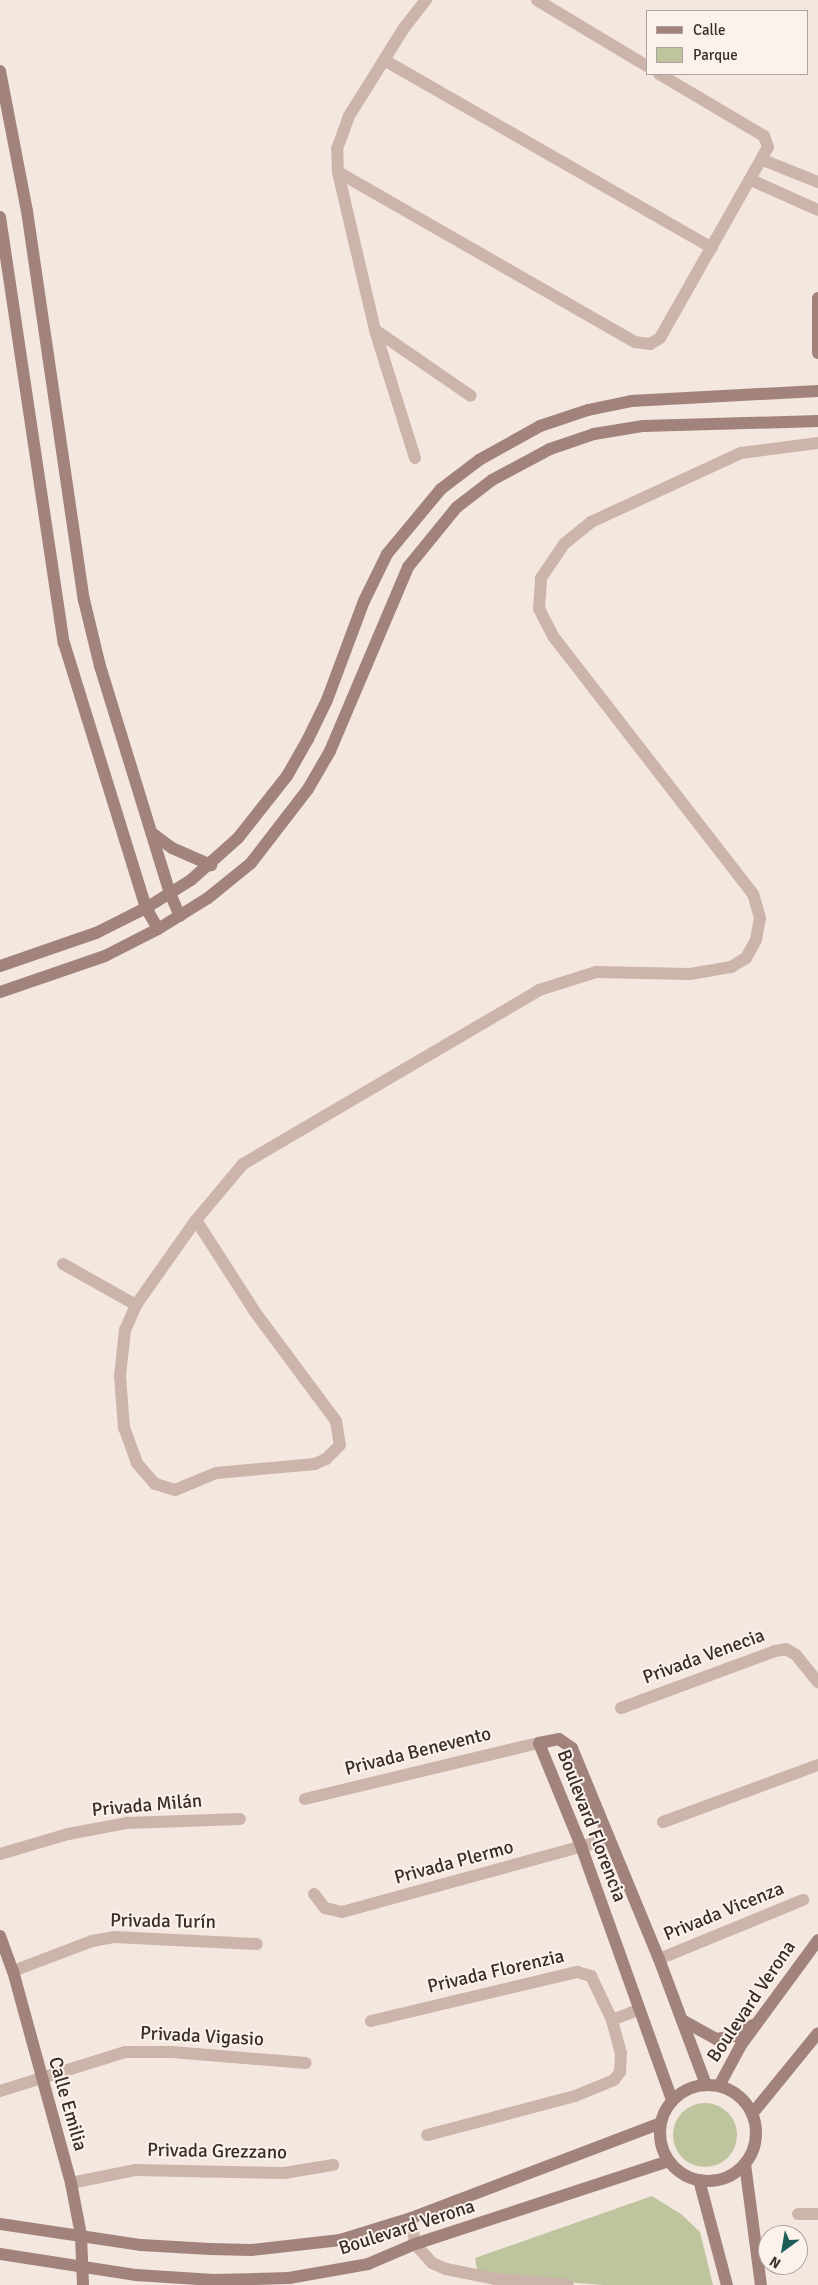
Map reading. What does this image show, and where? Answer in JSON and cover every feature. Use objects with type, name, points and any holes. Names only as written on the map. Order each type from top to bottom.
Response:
[{"type":"street","points":[[414,458],[375,330],[338,172],[337,149],[349,116],[384,60],[426,0]]},
{"type":"street","points":[[536,0],[646,65]]},
{"type":"street","points":[[384,60],[712,248]]},
{"type":"street","points":[[0,71],[27,211],[84,600],[100,666],[170,893],[180,916]]},
{"type":"street","points":[[338,172],[635,342],[650,344],[660,338],[763,160],[768,148],[764,136],[662,75]]},
{"type":"street","points":[[763,160],[818,182]]},
{"type":"street","points":[[751,180],[818,210]]},
{"type":"street","points":[[0,217],[64,643],[146,908],[158,929]]},
{"type":"street","points":[[818,298],[818,353]]},
{"type":"street","points":[[375,330],[471,396]]},
{"type":"street","points":[[0,966],[96,933],[146,908],[211,865],[261,812],[287,776],[327,700],[364,600],[387,554],[441,489],[479,460],[540,426],[588,410],[631,401],[818,391]]},
{"type":"street","points":[[0,992],[106,956],[180,916],[251,863],[308,789],[350,710],[387,610],[408,567],[458,507],[492,480],[550,449],[594,434],[643,426],[818,421]]},
{"type":"street","points":[[196,1220],[260,1320],[336,1421],[340,1446],[334,1454],[314,1464],[216,1473],[175,1490],[165,1490],[156,1484],[138,1462],[124,1428],[120,1376],[125,1330],[136,1305],[196,1220],[243,1164],[539,990],[596,972],[690,974],[731,967],[746,958],[756,940],[760,918],[753,894],[553,636],[539,609],[541,578],[564,544],[591,522],[741,453],[818,443]]},
{"type":"street","points":[[152,833],[172,848],[211,865]]},
{"type":"street","points":[[63,1264],[136,1305]]},
{"type":"street","name":"Privada Venecia","points":[[621,1708],[774,1651],[786,1650],[796,1655],[818,1682]]},
{"type":"street","name":"Boulevard Florencia","points":[[672,2100],[638,2010],[582,1848],[539,1743],[559,1739],[572,1748],[659,1959],[706,2085]]},
{"type":"street","name":"Privada Benevento","points":[[305,1799],[539,1743]]},
{"type":"street","points":[[663,1822],[818,1765]]},
{"type":"street","name":"Privada Milán","points":[[0,1854],[68,1834],[126,1823],[240,1819]]},
{"type":"street","name":"Privada Plermo","points":[[314,1894],[325,1908],[342,1912],[582,1848],[609,1839]]},
{"type":"street","name":"Privada Vicenza","points":[[659,1959],[803,1900]]},
{"type":"street","name":"Calle Emilia","points":[[0,1936],[13,1971],[40,2078],[71,2183],[81,2235],[84,2268],[83,2285]]},
{"type":"street","name":"Privada Turín","points":[[13,1971],[92,1941],[114,1937],[257,1944]]},
{"type":"street","name":"Boulevard Verona","points":[[719,2086],[731,2060],[818,1940]]},
{"type":"street","name":"Privada Florenzia","points":[[372,2021],[577,1972],[591,1976],[612,2020],[622,2062],[620,2072],[614,2080],[575,2096],[427,2136]]},
{"type":"street","points":[[612,2020],[638,2010]]},
{"type":"street","points":[[682,2020],[716,2039],[736,2036],[757,2023]]},
{"type":"street","points":[[752,2114],[818,2033]]},
{"type":"street","name":"Privada Vigasio","points":[[0,2091],[125,2052],[172,2052],[306,2063]]},
{"type":"street","points":[[706,2085],[719,2086],[733,2092],[752,2114],[756,2131],[754,2148],[745,2164],[732,2175],[716,2181],[699,2180],[682,2174],[669,2161],[662,2149],[660,2122],[672,2100],[687,2090],[706,2085]]},
{"type":"street","name":"Boulevard Verona","points":[[0,2224],[141,2245],[251,2250],[340,2240],[411,2218],[660,2122]]},
{"type":"street","name":"Boulevard Verona","points":[[0,2254],[84,2268],[214,2280],[289,2278],[368,2264],[416,2244],[669,2161]]},
{"type":"street","points":[[745,2164],[761,2285]]},
{"type":"street","name":"Privada Grezzano","points":[[71,2183],[135,2170],[284,2173],[333,2166]]},
{"type":"street","points":[[699,2180],[727,2285]]},
{"type":"street","points":[[798,2214],[818,2214]]},
{"type":"street","points":[[411,2218],[416,2244],[432,2262],[446,2269],[496,2278],[568,2285]]},
{"type":"green space","points":[[705,2103],[723,2109],[731,2117],[737,2135],[731,2153],[723,2161],[705,2167],[687,2161],[679,2153],[673,2135],[679,2117],[687,2109]]},
{"type":"green space","points":[[652,2196],[681,2214],[700,2232],[713,2285],[603,2285],[478,2275],[475,2258]]}]
